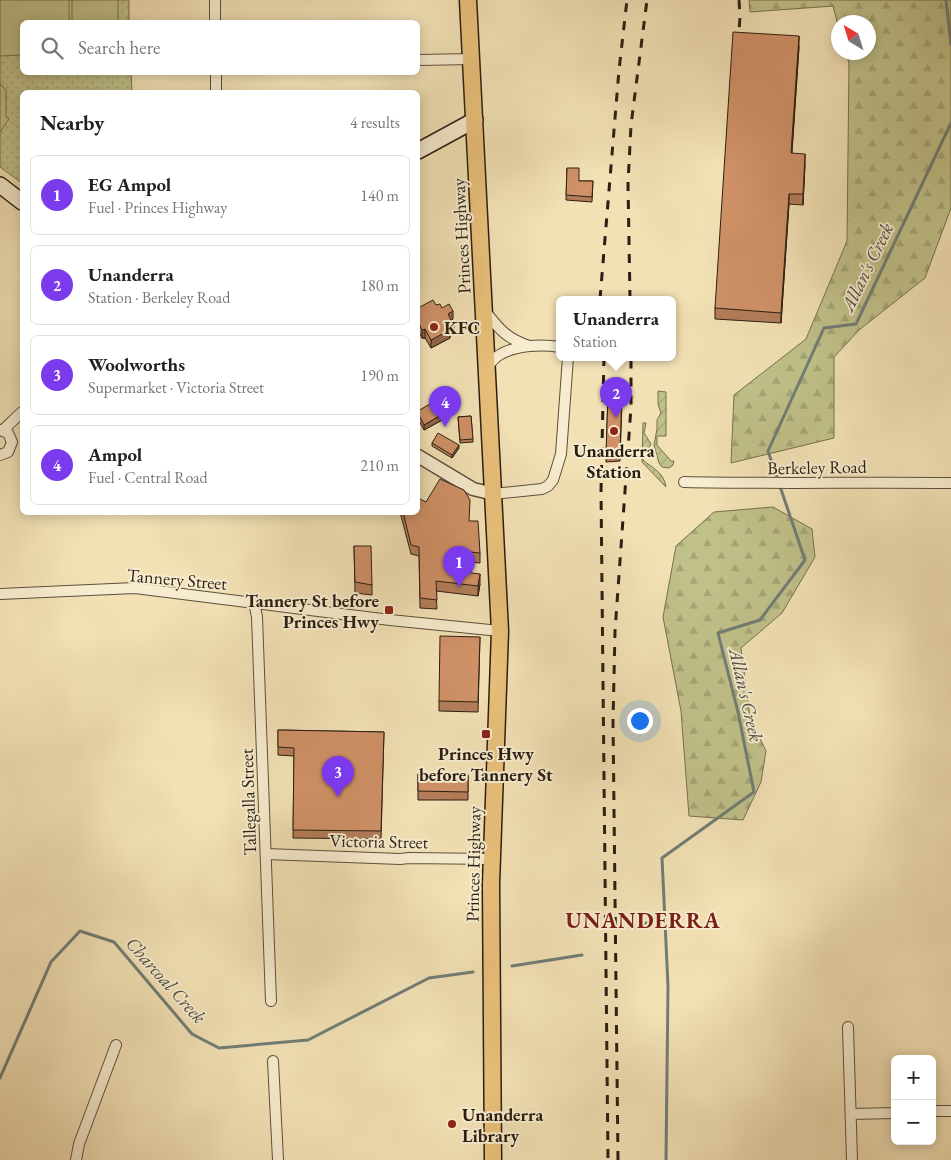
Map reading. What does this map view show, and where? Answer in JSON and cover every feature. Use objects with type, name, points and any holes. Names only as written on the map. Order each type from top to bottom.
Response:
[{"type":"main road","name":"Princes Highway","points":[[468,0],[500,631],[492,859],[493,1160]]},
{"type":"main road","points":[[420,151],[475,120]]},
{"type":"main road","points":[[0,185],[20,200]]},
{"type":"street","points":[[215,0],[215,20]]},
{"type":"street","points":[[420,60],[472,59]]},
{"type":"street","points":[[216,75],[216,90]]},
{"type":"street","points":[[485,310],[504,334],[515,341],[530,346]]},
{"type":"street","points":[[487,368],[503,352],[530,346],[556,347]]},
{"type":"street","points":[[420,457],[473,489],[494,494],[542,489],[548,486],[553,480],[561,454],[568,361]]},
{"type":"street","points":[[0,455],[6,454],[12,442],[4,432],[20,415]]},
{"type":"street","name":"Berkeley Road","points":[[684,482],[769,484],[828,482],[951,483]]},
{"type":"street","name":"Tannery Street","points":[[0,594],[135,588],[500,631]]},
{"type":"street","name":"Tallegalla Street","points":[[254,602],[257,617],[271,1001]]},
{"type":"street","name":"Victoria Street","points":[[266,854],[400,860],[409,858],[492,859]]},
{"type":"street","points":[[848,1027],[852,1160]]},
{"type":"street","points":[[76,1160],[79,1144],[116,1046]]},
{"type":"street","points":[[273,1061],[278,1160]]},
{"type":"street","points":[[936,1111],[951,1111]]},
{"type":"street","points":[[851,1114],[891,1113]]},
{"type":"green space","points":[[0,0],[129,0],[129,20],[20,20],[20,75],[131,75],[132,90],[20,90],[20,182],[0,167]]},
{"type":"green space","points":[[0,0],[69,0],[69,20],[20,20],[20,55],[0,56]]},
{"type":"green space","points":[[72,0],[118,0],[118,20],[72,20]]},
{"type":"green space","points":[[749,0],[951,0],[951,208],[925,278],[859,330],[834,357],[834,438],[731,463],[734,395],[806,339],[847,241],[848,60],[876,60],[876,15],[835,15],[833,6],[750,12]]},
{"type":"green space","points":[[0,84],[6,90],[6,117],[9,119],[0,132]]},
{"type":"green space","points":[[658,391],[666,392],[666,436],[657,436],[657,445],[671,461],[674,461],[673,465],[669,468],[662,467],[659,463],[654,445],[657,420],[661,413],[658,404]]},
{"type":"green space","points":[[643,423],[646,423],[644,433],[651,444],[643,454],[643,460],[660,474],[666,487],[642,462]]},
{"type":"green space","points":[[773,507],[812,529],[815,557],[782,613],[741,648],[750,718],[766,751],[761,782],[743,820],[689,816],[681,711],[663,617],[676,546],[714,512]]},
{"type":"building","points":[[733,32],[799,36],[791,153],[805,154],[803,194],[789,194],[781,313],[715,308]]},
{"type":"building","points":[[567,168],[579,168],[579,181],[593,181],[592,197],[566,195]]},
{"type":"building","name":"KFC","points":[[433,300],[436,305],[440,304],[442,308],[449,304],[453,311],[448,314],[454,326],[431,340],[425,329],[422,330],[420,326],[420,307]]},
{"type":"building","name":"Unanderra Station","points":[[622,392],[620,453],[606,454],[608,393]]},
{"type":"building","points":[[445,395],[453,408],[424,425],[420,417],[420,410]]},
{"type":"building","points":[[471,416],[473,439],[460,440],[458,417]]},
{"type":"building","points":[[438,433],[459,445],[452,455],[432,443]]},
{"type":"building","points":[[440,479],[464,490],[470,500],[469,521],[478,521],[480,553],[460,551],[457,571],[480,574],[478,586],[436,581],[437,600],[420,598],[419,547],[411,545],[404,515],[420,515],[420,499],[426,502]]},
{"type":"building","points":[[354,546],[371,546],[372,585],[355,582]]},
{"type":"building","points":[[440,636],[480,637],[478,702],[439,701]]},
{"type":"building","points":[[278,730],[384,732],[381,831],[293,830],[294,748],[278,747]]},
{"type":"building","points":[[418,774],[468,775],[468,792],[418,791]]},
{"type":"waterway","name":"Allan's Creek","points":[[946,0],[951,44]]},
{"type":"waterway","name":"Allan's Creek","points":[[666,1160],[668,986],[662,858],[754,792],[738,712],[718,633],[760,620],[805,560],[768,451],[824,328],[856,324],[951,123]]},
{"type":"waterway","name":"Charcoal Creek","points":[[636,928],[665,914]]},
{"type":"waterway","name":"Charcoal Creek","points":[[0,1078],[51,962],[80,931],[114,942],[192,1034],[219,1048],[308,1040],[429,978],[473,972]]},
{"type":"waterway","name":"Charcoal Creek","points":[[512,966],[582,955]]},
{"type":"railway","points":[[600,296],[619,70],[627,0]]},
{"type":"railway","points":[[630,296],[628,184],[631,125],[647,0]]},
{"type":"railway","points":[[738,45],[739,0]]},
{"type":"railway","points":[[604,361],[601,491],[608,1160]]},
{"type":"railway","points":[[618,1160],[613,721],[615,631],[631,407],[631,361]]},
{"type":"place","name":"KFC","points":[[434,327]]},
{"type":"place","name":"Unanderra","points":[[616,418]]},
{"type":"place","name":"Ampol","points":[[445,427]]},
{"type":"place","name":"Unanderra Station","points":[[614,431]]},
{"type":"place","name":"EG Ampol","points":[[459,587]]},
{"type":"place","name":"Tannery St before Princes Hwy","points":[[389,610]]},
{"type":"place","name":"Princes Hwy before Tannery St","points":[[486,734]]},
{"type":"place","name":"Woolworths","points":[[338,797]]},
{"type":"place","name":"Unanderra Library","points":[[452,1124]]},
{"type":"district","name":"UNANDERRA","points":[[643,920]]}]
